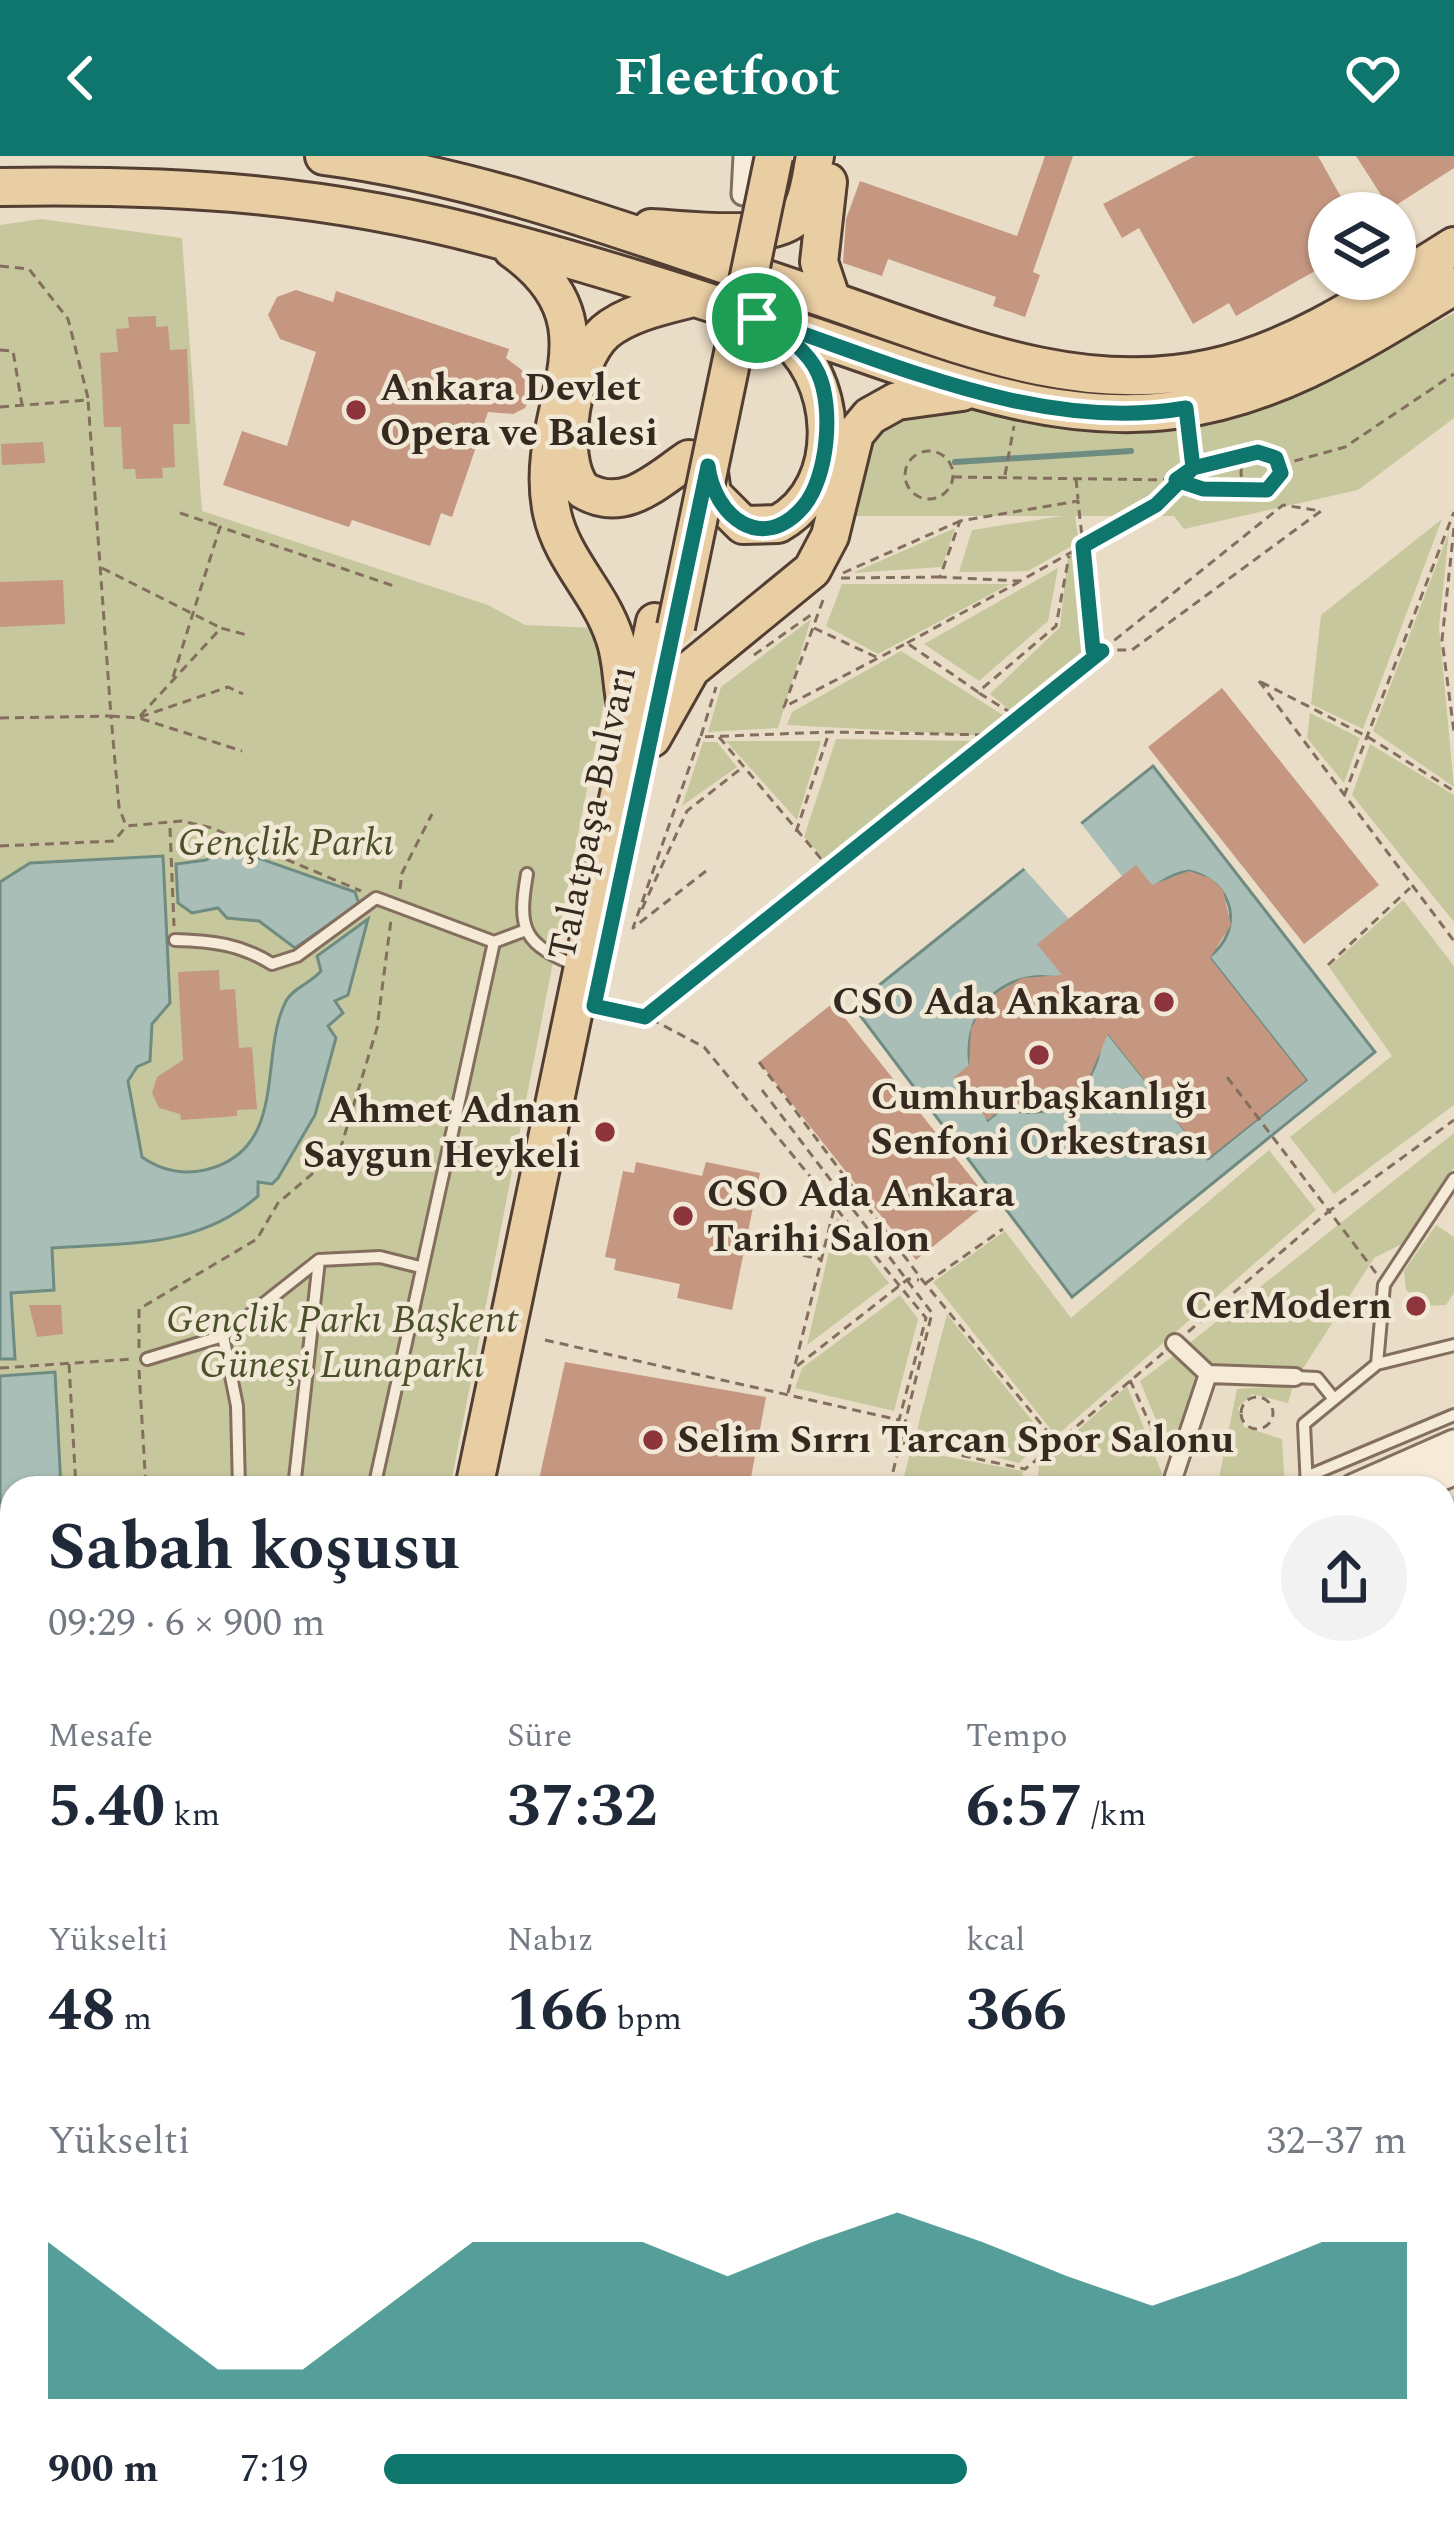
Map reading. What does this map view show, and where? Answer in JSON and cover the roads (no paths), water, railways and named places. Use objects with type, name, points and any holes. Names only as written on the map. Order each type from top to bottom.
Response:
[{"type":"main road","name":"Talatpaşa Bulvarı","points":[[494,1476],[594,1006],[698,462],[748,156]]},
{"type":"main road","name":"Talatpaşa Bulvarı","points":[[698,462],[774,156]]},
{"type":"main road","points":[[611,227],[772,230],[801,211],[815,156]]},
{"type":"main road","points":[[832,301],[819,262],[819,226],[834,156]]},
{"type":"main road","points":[[344,157],[611,227],[1052,371],[1105,377],[1171,375],[1236,362],[1280,345],[1454,246]]},
{"type":"main road","points":[[0,187],[245,190],[358,208],[500,240],[694,297],[976,390],[1104,415],[1243,398],[1300,377],[1454,286]]},
{"type":"main road","points":[[500,240],[534,264],[565,309],[571,356],[548,492],[559,540],[614,636],[643,736]]},
{"type":"main road","points":[[694,297],[625,321],[598,339],[584,364],[567,440],[572,478],[596,497],[614,500],[698,462],[712,494],[743,525],[778,524],[802,508],[818,474],[826,423],[818,374],[796,343],[757,318]]},
{"type":"main road","points":[[643,736],[692,669],[812,570],[830,536],[855,434],[871,416],[897,401],[928,393],[976,390]]},
{"type":"main road","name":"Talatpaşa Bulvarı","points":[[476,1476],[580,968],[643,736]]},
{"type":"street","points":[[1175,1343],[1208,1374],[1295,1377]]},
{"type":"street","points":[[1174,1476],[1208,1374]]},
{"type":"street","points":[[1381,1476],[1454,1444]]},
{"type":"lane","points":[[527,874],[521,907],[526,930],[538,950],[580,968]]},
{"type":"lane","points":[[175,940],[218,941],[249,950],[272,964],[297,956],[376,898],[494,942],[526,930]]},
{"type":"lane","points":[[376,1476],[494,942]]},
{"type":"lane","points":[[1377,1364],[1384,1285],[1454,1179]]},
{"type":"lane","points":[[143,1359],[223,1336],[319,1260],[380,1257],[420,1267]]},
{"type":"lane","points":[[295,1476],[319,1260]]},
{"type":"lane","points":[[223,1336],[237,1406],[238,1476]]},
{"type":"lane","points":[[1307,1476],[1304,1424],[1377,1364],[1454,1345]]},
{"type":"lane","points":[[1295,1377],[1317,1378],[1334,1399]]},
{"type":"lane","points":[[1320,1476],[1454,1415]]},
{"type":"water","points":[[1153,766],[1375,1052],[1072,1297],[853,1006]],"holes":[[[1189,871],[1204,876],[1224,895],[1231,920],[1221,946],[1209,957],[1306,1080],[1208,1159],[1100,1023],[1094,1067],[1069,1099],[1052,1109],[1032,1112],[1011,1110],[990,1099],[999,1111],[988,1120],[969,1055],[970,1035],[985,1003],[997,991],[1029,978],[1066,980],[1156,885]]]},
{"type":"water","points":[[227,847],[355,892],[359,904],[295,948],[259,921],[227,918],[218,908],[192,913],[178,903],[176,864],[206,860]]},
{"type":"water","points":[[163,856],[170,1003],[152,1024],[150,1061],[137,1067],[128,1081],[142,1157],[165,1169],[205,1170],[232,1159],[250,1143],[261,1122],[286,1001],[321,971],[317,956],[368,919],[348,995],[335,1001],[343,1013],[328,1026],[336,1038],[315,1115],[278,1178],[272,1184],[258,1182],[258,1196],[211,1226],[161,1240],[52,1248],[54,1290],[11,1293],[15,1359],[0,1359],[0,882],[30,863]]},
{"type":"water","points":[[55,1372],[60,1476],[0,1476],[0,1376]]},
{"type":"waterway","points":[[955,462],[1131,451]]},
{"type":"place","name":"Ankara Devlet Opera ve Balesi","points":[[356,410]]},
{"type":"place","name":"CSO Ada Ankara","points":[[1164,1002]]},
{"type":"place","name":"Cumhurbaşkanlığı Senfoni Orkestrası","points":[[1039,1055]]},
{"type":"place","name":"Ahmet Adnan Saygun Heykeli","points":[[605,1132]]},
{"type":"place","name":"CSO Ada Ankara Tarihi Salon","points":[[683,1216]]},
{"type":"place","name":"CerModern","points":[[1416,1306]]},
{"type":"place","name":"Selim Sırrı Tarcan Spor Salonu","points":[[653,1440]]},
{"type":"park label","name":"Gençlik Parkı","points":[[286,843]]},
{"type":"park label","name":"Gençlik Parkı Başkent Güneşi Lunaparkı","points":[[342,1342]]}]
